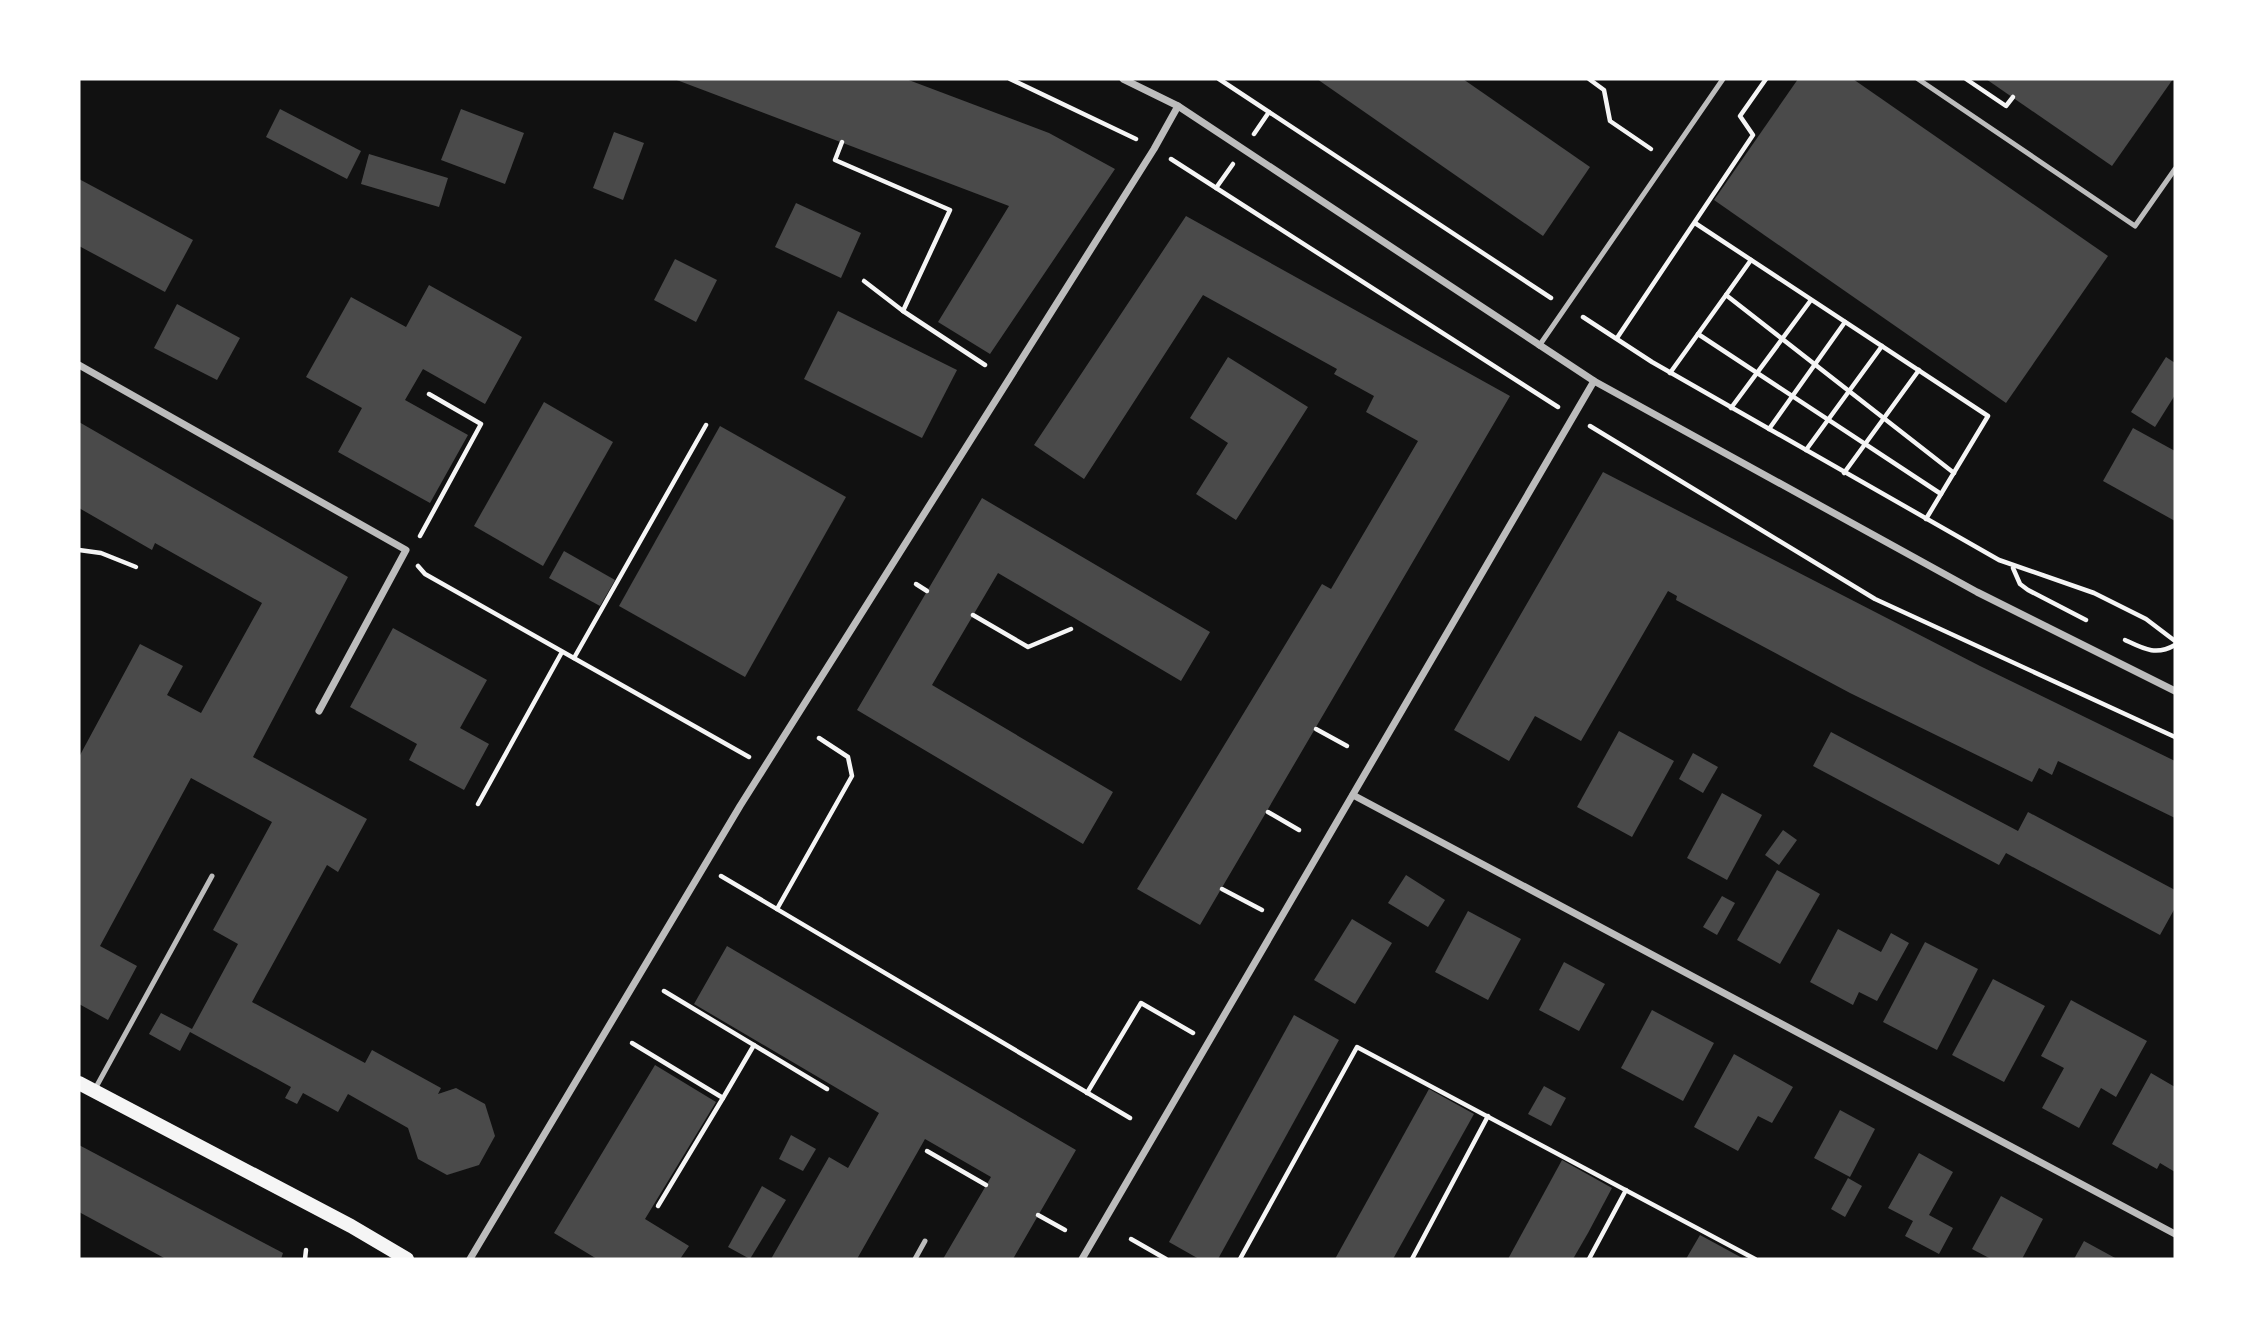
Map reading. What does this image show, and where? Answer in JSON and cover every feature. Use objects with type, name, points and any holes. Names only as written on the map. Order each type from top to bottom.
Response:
[{"type":"main road","points":[[79,1083],[340,1220],[407,1259]]},
{"type":"street","points":[[1123,79],[1178,106],[1594,381],[1977,592],[2175,691]]},
{"type":"street","points":[[470,1259],[765,766],[1154,149],[1178,106]]},
{"type":"street","points":[[79,365],[406,550],[319,711]]},
{"type":"street","points":[[1082,1259],[1594,381]]},
{"type":"street","points":[[1353,795],[2175,1234]]},
{"type":"lane","points":[[1539,346],[1723,79]]},
{"type":"lane","points":[[1918,79],[2135,226],[2175,169]]},
{"type":"lane","points":[[94,1091],[212,876]]},
{"type":"lane","points":[[915,1259],[925,1241]]},
{"type":"path","points":[[1010,79],[1154,149],[1574,416],[1904,611],[2175,737]]},
{"type":"path","points":[[1219,79],[1670,373],[2012,567],[2033,570],[2094,593],[2146,620],[2175,643],[2161,652],[2146,650],[2118,636]]},
{"type":"path","points":[[1589,79],[1604,90],[1610,121],[1667,160]]},
{"type":"path","points":[[1617,338],[1753,135],[1740,116],[1766,79]]},
{"type":"path","points":[[1966,79],[2006,106],[2012,97]]},
{"type":"path","points":[[842,142],[835,160],[950,210],[904,311]]},
{"type":"path","points":[[1695,223],[1988,416],[1926,519]]},
{"type":"path","points":[[1670,373],[1751,260]]},
{"type":"path","points":[[864,281],[985,365]]},
{"type":"path","points":[[1726,295],[1954,473]]},
{"type":"path","points":[[1731,408],[1811,300]]},
{"type":"path","points":[[1769,429],[1845,322]]},
{"type":"path","points":[[1698,334],[1941,494]]},
{"type":"path","points":[[1806,450],[1882,346]]},
{"type":"path","points":[[1844,472],[1919,370]]},
{"type":"path","points":[[429,394],[481,424],[420,537],[406,550],[425,574],[765,766]]},
{"type":"path","points":[[574,658],[706,425]]},
{"type":"path","points":[[79,550],[101,553],[136,567]]},
{"type":"path","points":[[2012,567],[2020,584],[2028,590],[2096,625]]},
{"type":"path","points":[[916,583],[927,591]]},
{"type":"path","points":[[973,615],[1028,647],[1071,629]]},
{"type":"path","points":[[478,804],[562,652]]},
{"type":"path","points":[[1316,729],[1347,746]]},
{"type":"path","points":[[777,909],[852,776],[848,757],[819,738]]},
{"type":"path","points":[[1268,812],[1299,830]]},
{"type":"path","points":[[704,866],[1130,1118]]},
{"type":"path","points":[[1222,890],[1280,920]]},
{"type":"path","points":[[664,991],[827,1089]]},
{"type":"path","points":[[1087,1093],[1141,1003],[1209,1043]]},
{"type":"path","points":[[632,1043],[723,1097]]},
{"type":"path","points":[[658,1206],[754,1045]]},
{"type":"path","points":[[1240,1259],[1357,1047],[1755,1259]]},
{"type":"path","points":[[1412,1259],[1488,1116]]},
{"type":"path","points":[[927,1152],[986,1185]]},
{"type":"path","points":[[1589,1259],[1626,1190]]},
{"type":"path","points":[[1038,1215],[1065,1230]]},
{"type":"path","points":[[1130,1239],[1166,1259]]},
{"type":"path","points":[[305,1259],[306,1250]]},
{"type":"building","points":[[674,79],[906,79],[1049,133],[1115,169],[990,354],[938,322],[1009,206]]},
{"type":"building","points":[[1317,79],[1463,79],[1590,167],[1543,236]]},
{"type":"building","points":[[1798,79],[1853,79],[2108,256],[2006,403],[1714,200]]},
{"type":"building","points":[[1986,79],[2173,79],[2112,166]]},
{"type":"building","points":[[280,109],[361,151],[347,179],[266,137]]},
{"type":"building","points":[[461,109],[524,133],[505,184],[441,160]]},
{"type":"building","points":[[614,132],[644,143],[623,200],[593,188]]},
{"type":"building","points":[[369,154],[448,178],[439,207],[361,184]]},
{"type":"building","points":[[79,179],[193,240],[165,292],[79,246]]},
{"type":"building","points":[[796,203],[861,233],[841,278],[775,247]]},
{"type":"building","points":[[1186,216],[1510,396],[1200,925],[1137,889],[1322,584],[1331,589],[1418,441],[1366,412],[1374,396],[1334,374],[1337,369],[1203,295],[1084,479],[1034,445]]},
{"type":"building","points":[[675,259],[717,280],[696,322],[654,300]]},
{"type":"building","points":[[429,285],[522,337],[485,404],[423,369],[405,400],[468,435],[430,503],[338,452],[362,408],[306,377],[351,297],[406,327]]},
{"type":"building","points":[[177,304],[240,338],[217,380],[154,348]]},
{"type":"building","points":[[838,311],[957,370],[922,438],[804,379]]},
{"type":"building","points":[[1228,357],[1308,407],[1236,520],[1196,494],[1228,443],[1190,418]]},
{"type":"building","points":[[2166,357],[2175,363],[2175,395],[2155,427],[2131,412]]},
{"type":"building","points":[[544,402],[613,442],[543,566],[474,526]]},
{"type":"building","points":[[79,422],[348,577],[253,757],[367,819],[338,872],[327,865],[252,1002],[365,1063],[372,1050],[441,1088],[438,1094],[456,1088],[485,1104],[495,1136],[479,1165],[447,1175],[418,1159],[408,1128],[348,1094],[338,1112],[303,1093],[297,1104],[285,1098],[291,1087],[190,1032],[180,1051],[149,1034],[161,1013],[192,1029],[238,944],[213,930],[272,822],[191,778],[100,946],[137,966],[108,1020],[79,1004],[79,757],[140,644],[183,666],[167,695],[201,713],[262,603],[155,543],[152,550],[79,508]]},
{"type":"building","points":[[720,426],[846,497],[745,677],[619,606]]},
{"type":"building","points":[[2133,428],[2175,451],[2175,521],[2103,481]]},
{"type":"building","points":[[1603,472],[1980,666],[2175,761],[2175,818],[2058,761],[2052,775],[2039,768],[2032,782],[1850,693],[1676,600],[1677,596],[1668,591],[1581,741],[1535,716],[1509,761],[1454,730]]},
{"type":"building","points":[[982,498],[1210,632],[1181,681],[998,573],[932,685],[1113,792],[1083,844],[857,710]]},
{"type":"building","points":[[564,551],[615,580],[600,606],[549,578]]},
{"type":"building","points":[[393,628],[487,680],[460,728],[489,744],[464,790],[409,760],[417,744],[350,707]]},
{"type":"building","points":[[1619,731],[1674,761],[1632,837],[1577,807]]},
{"type":"building","points":[[1831,732],[2018,831],[2028,812],[2175,890],[2175,908],[2160,935],[2006,853],[1999,865],[1813,766]]},
{"type":"building","points":[[1693,753],[1718,767],[1703,793],[1679,779]]},
{"type":"building","points":[[1722,793],[1762,815],[1727,880],[1687,858]]},
{"type":"building","points":[[1783,830],[1797,840],[1779,865],[1765,855]]},
{"type":"building","points":[[1777,870],[1820,894],[1780,964],[1737,940]]},
{"type":"building","points":[[1406,875],[1445,900],[1428,927],[1388,903]]},
{"type":"building","points":[[1722,896],[1735,903],[1717,935],[1703,927]]},
{"type":"building","points":[[1468,911],[1521,939],[1488,1000],[1435,972]]},
{"type":"building","points":[[1352,919],[1392,943],[1355,1004],[1314,980]]},
{"type":"building","points":[[1838,929],[1881,952],[1891,933],[1909,943],[1877,1001],[1859,992],[1853,1005],[1810,982]]},
{"type":"building","points":[[1925,942],[1978,969],[1937,1050],[1883,1022]]},
{"type":"building","points":[[727,946],[1076,1150],[1013,1259],[943,1259],[991,1177],[925,1139],[857,1259],[771,1259],[829,1157],[848,1168],[879,1113],[694,1004]]},
{"type":"building","points":[[1564,962],[1605,984],[1579,1031],[1539,1010]]},
{"type":"building","points":[[1993,979],[2045,1006],[2004,1082],[1952,1055]]},
{"type":"building","points":[[2071,1000],[2147,1041],[2116,1097],[2101,1088],[2079,1128],[2042,1108],[2064,1068],[2041,1056]]},
{"type":"building","points":[[1652,1010],[1714,1043],[1683,1101],[1621,1068]]},
{"type":"building","points":[[1294,1015],[1339,1040],[1218,1259],[1199,1259],[1169,1242]]},
{"type":"building","points":[[1734,1054],[1793,1087],[1772,1123],[1758,1116],[1738,1151],[1694,1127]]},
{"type":"building","points":[[655,1065],[716,1102],[645,1219],[689,1246],[680,1259],[597,1259],[554,1233]]},
{"type":"building","points":[[2151,1073],[2175,1087],[2175,1172],[2160,1163],[2157,1169],[2112,1144]]},
{"type":"building","points":[[1544,1086],[1566,1098],[1551,1126],[1528,1114]]},
{"type":"building","points":[[1429,1089],[1474,1114],[1393,1259],[1335,1259]]},
{"type":"building","points":[[1840,1110],[1875,1129],[1850,1177],[1814,1158]]},
{"type":"building","points":[[791,1135],[816,1149],[803,1171],[779,1159]]},
{"type":"building","points":[[79,1145],[283,1253],[281,1259],[166,1259],[79,1212]]},
{"type":"building","points":[[1919,1153],[1953,1172],[1929,1215],[1953,1228],[1939,1254],[1905,1236],[1913,1221],[1888,1208]]},
{"type":"building","points":[[1562,1160],[1612,1188],[1588,1233],[1573,1259],[1508,1259]]},
{"type":"building","points":[[1848,1178],[1862,1186],[1845,1217],[1831,1209]]},
{"type":"building","points":[[762,1186],[786,1200],[750,1259],[728,1247]]},
{"type":"building","points":[[2001,1196],[2043,1219],[2022,1259],[1991,1259],[1972,1249]]},
{"type":"building","points":[[1700,1235],[1744,1259],[1686,1259]]},
{"type":"building","points":[[2084,1241],[2117,1259],[2074,1259]]}]
